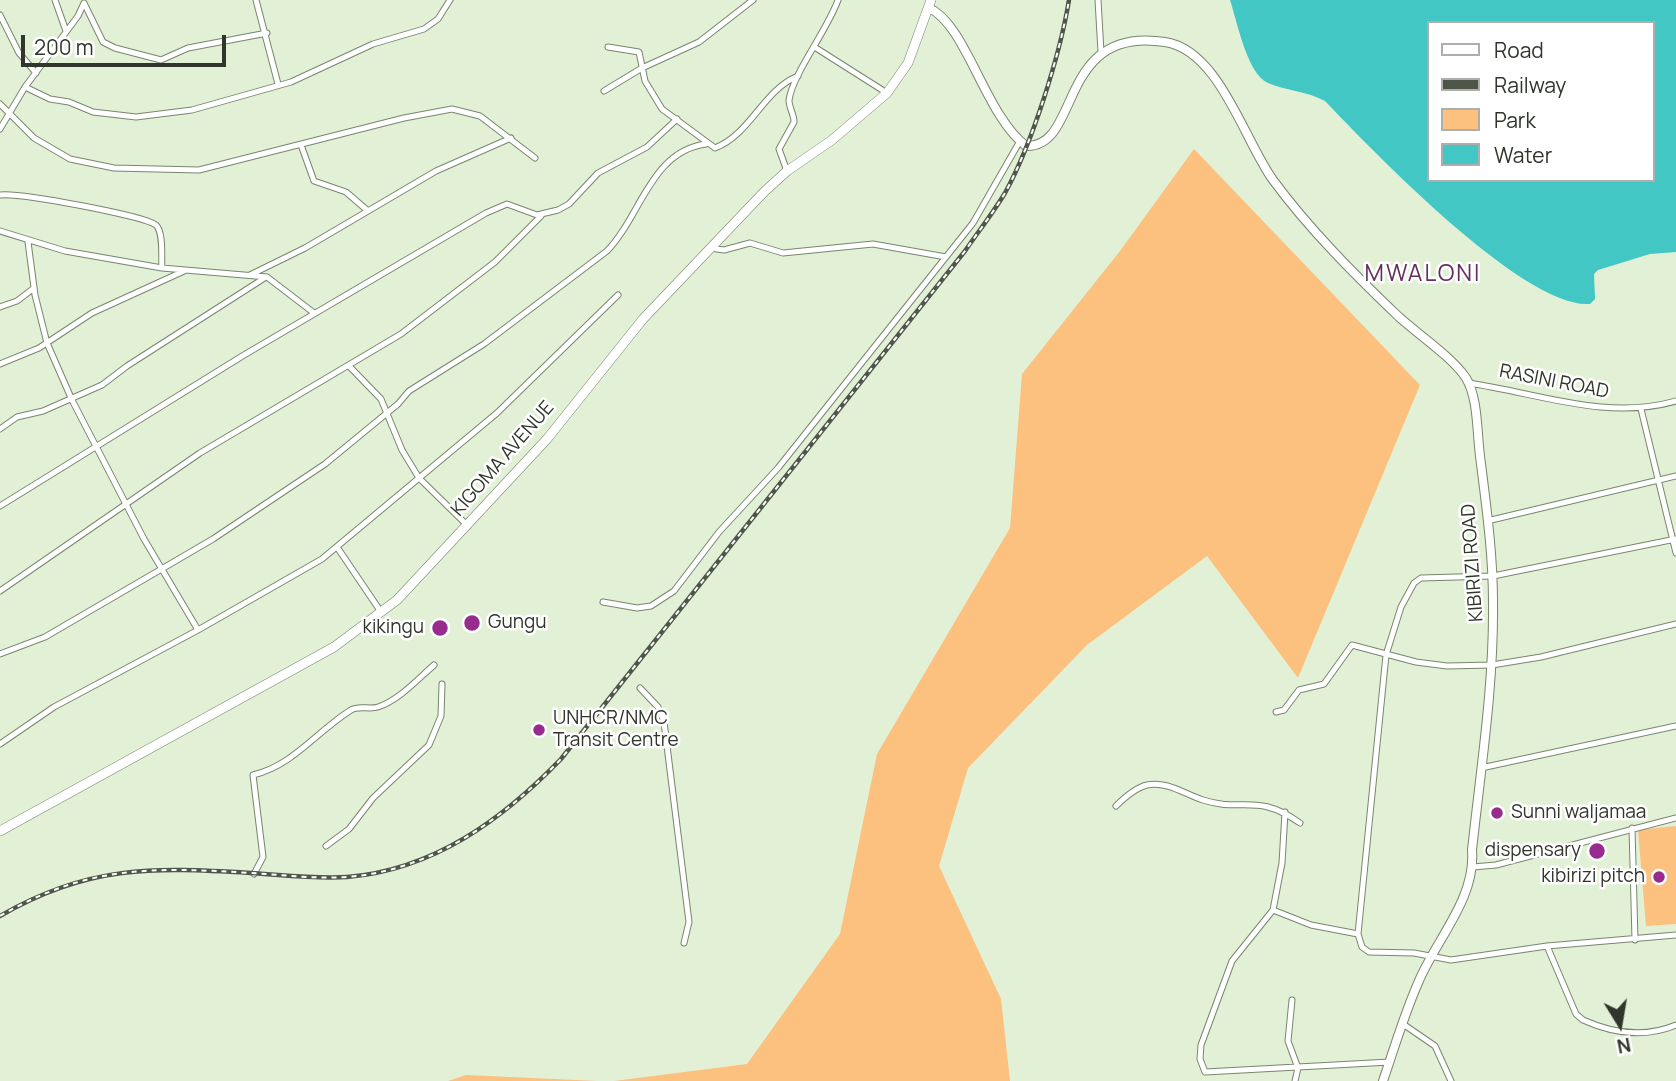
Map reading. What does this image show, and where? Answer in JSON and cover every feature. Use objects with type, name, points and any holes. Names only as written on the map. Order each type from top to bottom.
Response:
[{"type":"main road","name":"KIGOMA AVENUE","points":[[2,828],[334,647],[381,612],[468,526],[547,439],[643,319],[710,248],[787,171],[832,140],[887,93],[908,63],[930,4]]},
{"type":"street","points":[[55,0],[66,31]]},
{"type":"street","points":[[256,0],[267,33],[278,84]]},
{"type":"street","points":[[25,87],[50,99],[69,102],[93,112],[136,117],[192,110],[291,82],[328,62],[389,37],[424,29],[438,19],[450,0]]},
{"type":"street","points":[[604,91],[642,68],[699,42],[753,0]]},
{"type":"street","points":[[787,171],[779,149],[794,122],[789,99],[798,76],[816,48],[838,0]]},
{"type":"street","points":[[1098,0],[1101,52]]},
{"type":"street","points":[[0,129],[25,87],[84,2]]},
{"type":"street","points":[[84,2],[103,42],[156,59],[197,46],[267,33]]},
{"type":"street","points":[[930,4],[947,21],[990,102],[1020,141],[1031,146],[1047,139],[1062,118],[1087,67],[1101,52],[1134,42],[1175,44],[1195,56],[1220,87],[1264,165],[1286,197],[1357,276],[1457,369],[1468,383]]},
{"type":"street","points":[[0,15],[19,52],[36,73]]},
{"type":"street","points":[[608,47],[639,52],[642,68],[655,101],[706,144],[715,148],[748,124],[778,89],[798,76]]},
{"type":"street","points":[[816,48],[887,93]]},
{"type":"street","points":[[0,104],[34,138],[70,159],[114,168],[199,170],[404,117],[452,109],[480,116],[535,158]]},
{"type":"street","points":[[0,591],[200,453],[401,334],[503,255],[541,216],[569,204],[598,173],[647,147],[677,120]]},
{"type":"street","points":[[250,275],[436,171],[511,138]]},
{"type":"street","points":[[603,602],[637,608],[658,604],[667,599],[719,532],[778,468],[946,257],[981,210],[1020,141]]},
{"type":"street","points":[[0,654],[45,637],[162,571],[289,490],[386,414],[409,391],[484,344],[607,251],[618,240],[657,175],[682,149],[706,144]]},
{"type":"street","points":[[301,145],[314,181],[346,192],[368,211]]},
{"type":"street","points":[[0,195],[58,200],[144,220],[158,228],[162,268]]},
{"type":"street","points":[[0,506],[434,242],[505,204],[541,216]]},
{"type":"street","points":[[0,231],[28,242],[162,268],[267,277],[314,313]]},
{"type":"street","points":[[28,242],[34,288],[47,343],[94,448],[198,630]]},
{"type":"street","points":[[710,248],[724,250],[750,243],[774,252],[789,253],[865,243],[946,257]]},
{"type":"street","points":[[0,364],[47,343],[92,313],[184,271]]},
{"type":"street","points":[[0,429],[23,415],[72,400],[102,385],[127,366],[267,277]]},
{"type":"street","points":[[0,307],[18,301],[34,288]]},
{"type":"street","points":[[0,744],[54,707],[302,572],[337,547],[497,413],[618,295]]},
{"type":"street","points":[[349,366],[376,391],[419,478],[468,526]]},
{"type":"street","name":"RASINI ROAD","points":[[1468,383],[1578,405],[1641,410],[1676,401]]},
{"type":"street","name":"KIBIRIZI ROAD","points":[[1383,1081],[1430,956],[1461,904],[1473,867],[1472,849],[1492,665],[1493,576],[1468,383]]},
{"type":"street","points":[[1641,410],[1676,553]]},
{"type":"street","points":[[1487,522],[1676,476]]},
{"type":"street","points":[[1674,540],[1493,576],[1431,576],[1414,583],[1393,625],[1386,655],[1357,934],[1362,947],[1369,953],[1462,959],[1547,946],[1676,935]]},
{"type":"street","points":[[337,547],[381,612]]},
{"type":"street","points":[[1276,712],[1284,710],[1299,690],[1324,684],[1352,645],[1386,655],[1447,666],[1492,665],[1541,657],[1676,624]]},
{"type":"street","points":[[254,874],[263,856],[253,775],[278,765],[307,747],[322,732],[355,708],[379,707],[404,691],[434,665]]},
{"type":"street","points":[[326,846],[349,828],[373,798],[429,746],[441,716],[442,684]]},
{"type":"street","points":[[640,688],[658,707],[664,722],[682,856],[682,885],[690,922],[684,943]]},
{"type":"street","points":[[1481,768],[1676,726]]},
{"type":"street","points":[[1116,806],[1136,790],[1157,785],[1171,786],[1204,801],[1269,805],[1300,823]]},
{"type":"street","points":[[1285,812],[1282,863],[1273,910],[1232,961],[1201,1045],[1200,1059],[1205,1072],[1390,1062]]},
{"type":"street","points":[[1473,867],[1496,866],[1676,818]]},
{"type":"street","points":[[1632,828],[1635,940]]},
{"type":"street","points":[[1273,910],[1311,925],[1357,934]]},
{"type":"street","points":[[1547,946],[1576,1014],[1583,1020],[1653,1035],[1676,1025]]},
{"type":"street","points":[[1292,1000],[1288,1041],[1298,1068],[1295,1081]]},
{"type":"street","points":[[1403,1024],[1435,1046],[1451,1081]]},
{"type":"green space","points":[[1194,149],[1420,385],[1298,678],[1207,556],[1087,645],[968,768],[939,866],[1001,999],[1010,1081],[614,1081],[747,1064],[840,934],[877,754],[1010,528],[1022,374],[1120,251]]},
{"type":"green space","name":"kibirizi pitch","points":[[1676,826],[1676,924],[1646,926],[1638,830]]},
{"type":"green space","points":[[466,1075],[598,1081],[448,1081]]},
{"type":"water","points":[[1230,0],[1676,0],[1676,252],[1650,254],[1598,270],[1594,274],[1595,299],[1590,304],[1562,299],[1527,281],[1450,223],[1325,101],[1275,86],[1261,78],[1254,69]]},
{"type":"railway","points":[[0,916],[63,887],[122,873],[183,870],[347,877],[379,872],[438,852],[465,838],[515,802],[561,759],[965,251],[990,215],[1005,193],[1035,125],[1052,72],[1069,0]]},
{"type":"place","name":"Gungu","points":[[472,623]]},
{"type":"place","name":"kikingu","points":[[440,628]]},
{"type":"place","name":"UNHCR/NMC Transit Centre","points":[[539,730]]},
{"type":"place","name":"Sunni waljamaa","points":[[1497,813]]},
{"type":"place","name":"dispensary","points":[[1597,851]]},
{"type":"place","name":"kibirizi pitch","points":[[1659,877]]},
{"type":"district","name":"MWALONI","points":[[1423,275]]}]
